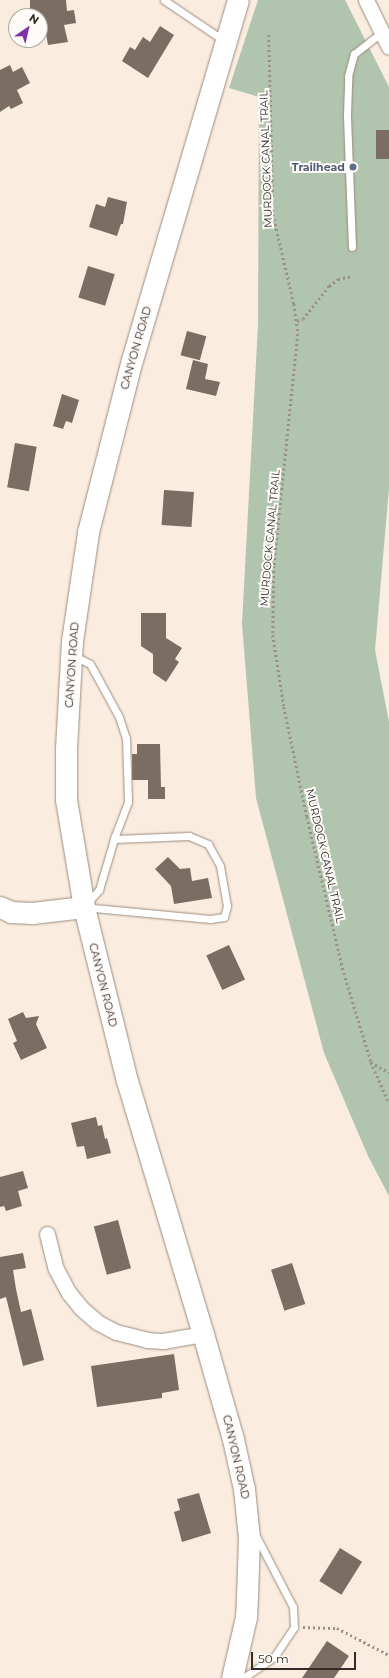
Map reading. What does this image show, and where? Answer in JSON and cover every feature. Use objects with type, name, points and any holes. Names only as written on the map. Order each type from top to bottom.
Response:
[{"type":"main road","name":"CANYON ROAD","points":[[232,1678],[246,1617],[248,1521],[239,1464],[203,1334],[127,1082],[84,907],[66,800],[71,654],[88,532],[107,453],[238,0]]},
{"type":"main road","points":[[0,907],[10,912],[32,913],[84,907]]},
{"type":"street","points":[[366,0],[389,47]]},
{"type":"street","points":[[47,1234],[56,1269],[69,1293],[81,1308],[97,1322],[116,1332],[147,1340],[163,1341],[203,1334]]},
{"type":"lane","points":[[164,0],[226,41]]},
{"type":"lane","points":[[352,247],[347,114],[348,76],[354,54],[382,32]]},
{"type":"lane","points":[[71,654],[84,660],[94,671],[119,717],[126,738],[128,802],[114,839],[99,890],[84,907]]},
{"type":"lane","points":[[84,907],[218,920],[226,913],[225,883],[220,866],[211,847],[204,840],[189,836],[114,839]]},
{"type":"lane","points":[[243,1678],[274,1657],[294,1627],[292,1607],[248,1521]]},
{"type":"path","name":"MURDOCK CANAL TRAIL","points":[[269,35],[273,214],[297,321],[297,350],[274,566],[273,635],[284,707],[308,824],[344,973],[371,1062],[389,1103]]},
{"type":"path","points":[[297,321],[303,319],[329,286],[338,279],[352,276]]},
{"type":"path","points":[[371,1062],[389,1073]]},
{"type":"path","points":[[294,1627],[337,1628],[389,1655]]},
{"type":"green space","points":[[258,0],[345,0],[389,87],[389,488],[375,650],[389,722],[389,1196],[368,1156],[324,1053],[256,798],[242,624],[258,325],[259,97],[229,88]]},
{"type":"building","points":[[30,0],[66,0],[67,11],[74,10],[76,23],[64,25],[68,42],[48,45],[48,8],[30,8]]},
{"type":"building","points":[[160,26],[174,35],[148,78],[122,61],[130,47],[135,50],[143,37],[150,42]]},
{"type":"building","points":[[10,65],[13,72],[22,67],[30,83],[17,90],[23,103],[11,109],[9,106],[0,112],[0,70]]},
{"type":"building","points":[[376,130],[389,130],[389,159],[376,159]]},
{"type":"building","points":[[108,197],[127,202],[123,224],[121,224],[117,236],[89,227],[96,204],[105,207]]},
{"type":"building","points":[[88,266],[115,274],[105,306],[78,298]]},
{"type":"building","points":[[187,331],[206,336],[200,360],[181,355]]},
{"type":"building","points":[[193,360],[208,364],[205,379],[220,382],[216,396],[186,389]]},
{"type":"building","points":[[62,394],[79,400],[72,423],[66,421],[63,429],[53,426]]},
{"type":"building","points":[[15,443],[37,447],[29,491],[7,487]]},
{"type":"building","points":[[164,490],[194,492],[191,527],[162,525]]},
{"type":"building","points":[[141,613],[166,613],[166,638],[182,648],[175,659],[179,662],[166,682],[153,673],[153,654],[141,646]]},
{"type":"building","points":[[137,744],[160,744],[161,787],[165,787],[165,799],[148,799],[148,780],[132,780],[132,754],[137,754]]},
{"type":"building","points":[[168,857],[180,869],[190,868],[192,881],[208,878],[212,898],[174,904],[171,886],[155,869]]},
{"type":"building","points":[[229,945],[245,979],[222,990],[206,956]]},
{"type":"building","points":[[23,1012],[26,1018],[39,1016],[36,1024],[47,1048],[21,1060],[13,1043],[17,1041],[8,1019]]},
{"type":"building","points":[[96,1117],[98,1126],[102,1125],[105,1139],[107,1138],[111,1153],[87,1159],[84,1146],[77,1147],[71,1123]]},
{"type":"building","points":[[23,1171],[28,1188],[18,1191],[22,1206],[6,1211],[4,1206],[0,1207],[0,1177]]},
{"type":"building","points":[[118,1220],[131,1268],[107,1275],[94,1226]]},
{"type":"building","points":[[23,1253],[26,1268],[13,1270],[16,1289],[21,1312],[31,1309],[44,1360],[23,1366],[6,1297],[0,1299],[0,1257]]},
{"type":"building","points":[[292,1263],[305,1304],[284,1311],[271,1270]]},
{"type":"building","points":[[174,1354],[179,1390],[162,1393],[162,1398],[97,1407],[91,1366]]},
{"type":"building","points":[[199,1493],[211,1533],[182,1542],[174,1512],[180,1510],[177,1499]]},
{"type":"building","points":[[340,1548],[362,1562],[341,1595],[319,1581]]},
{"type":"building","points":[[327,1641],[349,1656],[334,1678],[302,1678]]},
{"type":"place","name":"Trailhead","points":[[353,167]]}]
